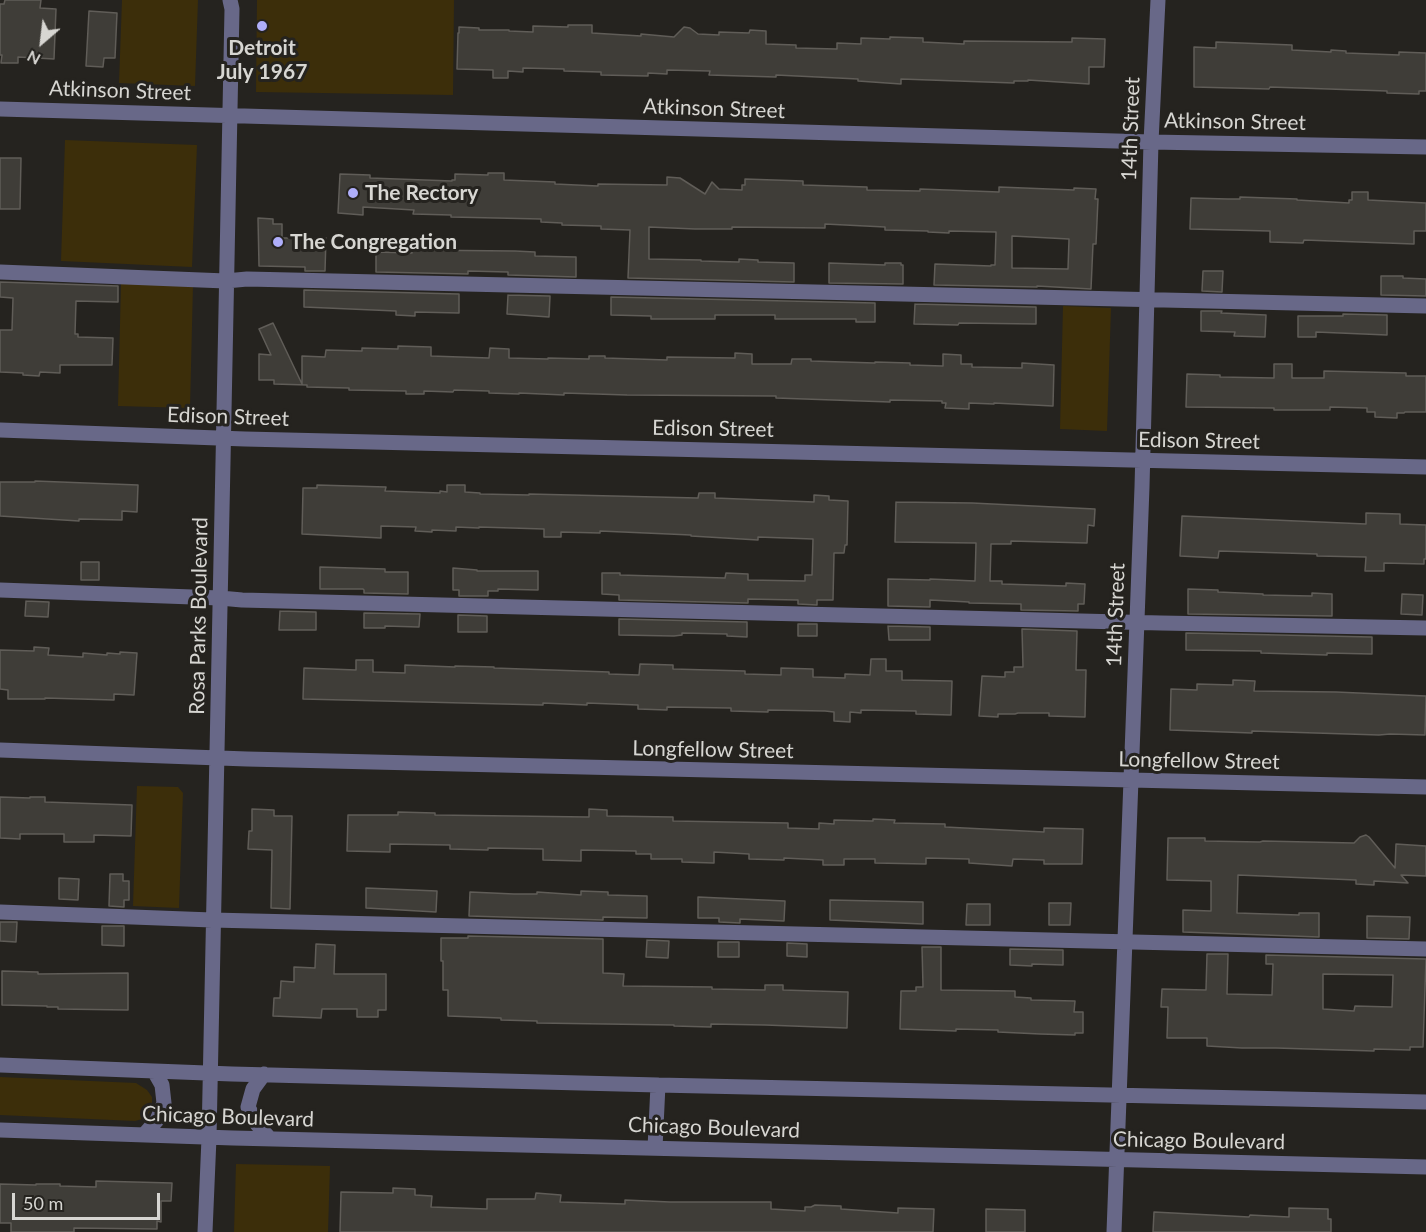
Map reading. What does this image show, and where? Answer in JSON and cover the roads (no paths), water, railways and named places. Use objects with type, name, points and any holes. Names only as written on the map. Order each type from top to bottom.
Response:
[{"type":"street","name":"Rosa Parks Boulevard","points":[[205,1232],[224,438],[232,9],[230,0]]},
{"type":"street","name":"14th Street","points":[[1114,1232],[1137,622],[1151,142],[1158,0]]},
{"type":"street","name":"Atkinson Street","points":[[0,109],[1151,142],[1426,147]]},
{"type":"street","points":[[0,272],[226,280],[271,279],[1426,306]]},
{"type":"street","name":"Edison Street","points":[[0,430],[224,438],[1426,467]]},
{"type":"street","points":[[0,590],[242,600],[1426,628]]},
{"type":"street","name":"Longfellow Street","points":[[0,750],[217,758],[1426,787]]},
{"type":"street","points":[[0,912],[213,920],[1426,949]]},
{"type":"street","name":"Chicago Boulevard","points":[[0,1065],[658,1085],[1426,1102]]},
{"type":"street","points":[[144,1135],[157,1120],[164,1103],[162,1085],[154,1071]]},
{"type":"street","points":[[264,1074],[253,1089],[248,1107],[256,1124],[270,1139]]},
{"type":"street","points":[[655,1148],[658,1085]]},
{"type":"street","name":"Chicago Boulevard","points":[[0,1130],[209,1138],[1426,1167]]},
{"type":"place","name":"Detroit July 1967","points":[[262,26]]},
{"type":"place","name":"The Rectory","points":[[353,193]]},
{"type":"place","name":"The Congregation","points":[[278,242]]}]
